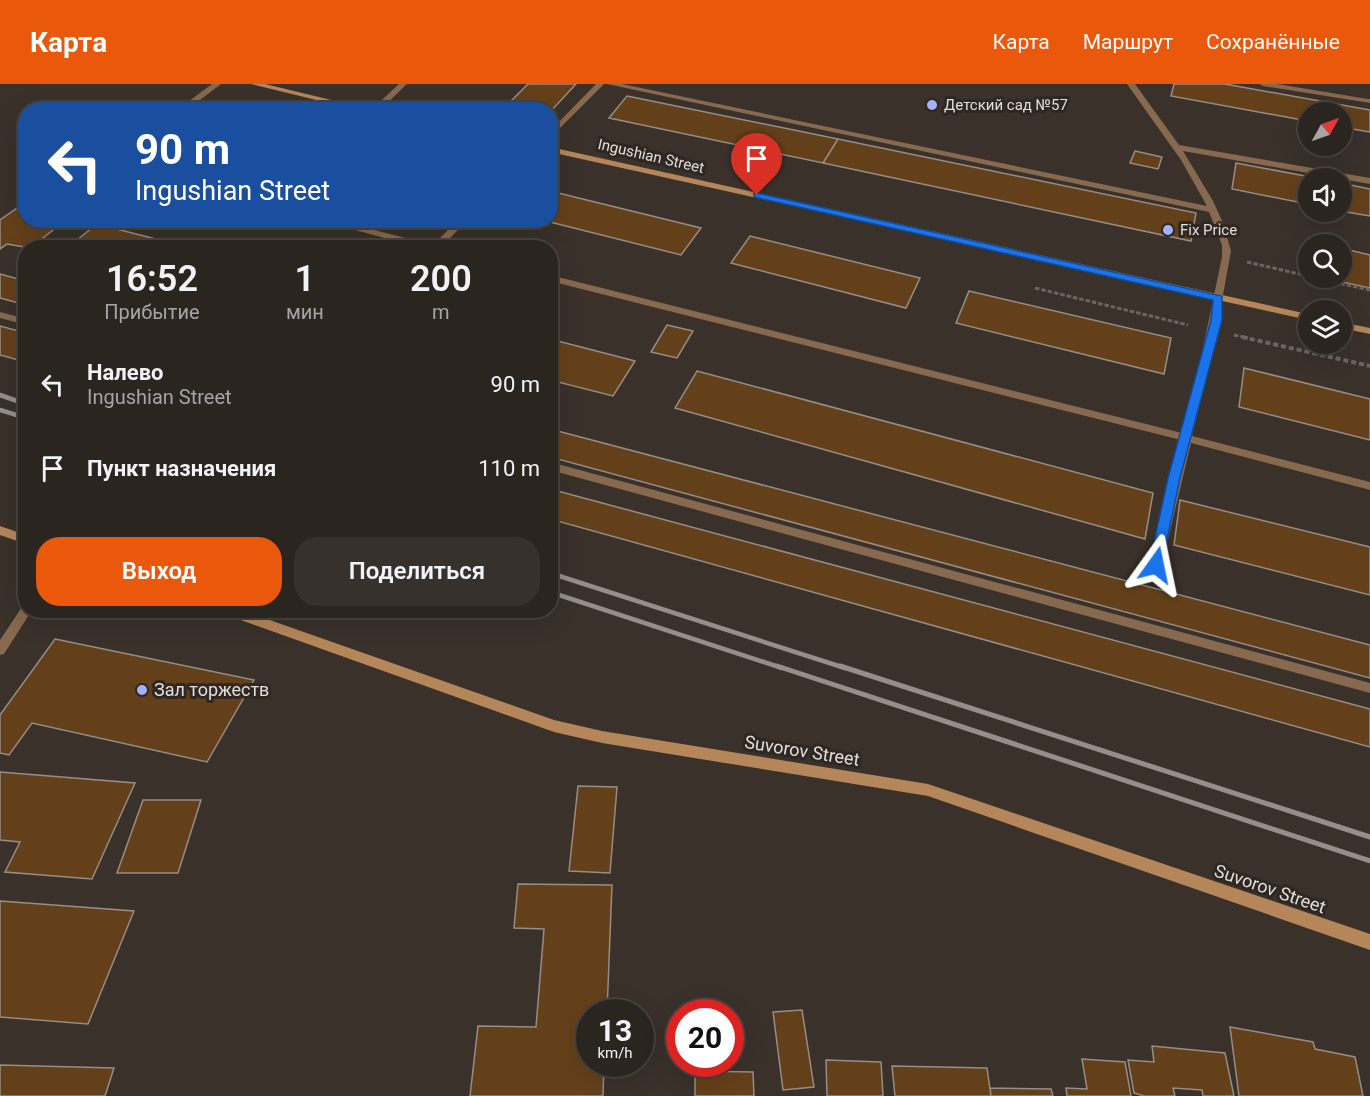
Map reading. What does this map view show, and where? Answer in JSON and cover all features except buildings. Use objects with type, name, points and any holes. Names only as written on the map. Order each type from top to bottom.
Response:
[{"type":"street","points":[[192,102],[217,84]]},
{"type":"street","points":[[255,84],[334,102]]},
{"type":"street","points":[[384,102],[403,84]]},
{"type":"street","points":[[558,128],[600,84]]},
{"type":"street","points":[[611,84],[1212,210]]},
{"type":"street","points":[[1131,84],[1176,147],[1212,210],[1227,247],[1216,320],[1185,436],[1156,565]]},
{"type":"street","points":[[1263,84],[1368,101]]},
{"type":"street","points":[[1176,147],[1370,181]]},
{"type":"street","name":"Ingushian Street","points":[[558,151],[1298,316]]},
{"type":"street","points":[[355,228],[402,240]]},
{"type":"street","points":[[442,240],[455,228]]},
{"type":"street","points":[[558,280],[855,357],[1185,436],[1370,486]]},
{"type":"street","points":[[0,315],[18,320]]},
{"type":"street","points":[[1352,327],[1370,331]]},
{"type":"street","points":[[558,468],[1370,688]]},
{"type":"street","points":[[0,530],[18,537]]},
{"type":"street","points":[[0,650],[21,618]]},
{"type":"street","name":"Suvorov Street","points":[[248,618],[554,726],[602,737],[928,790],[1370,942]]},
{"type":"path","points":[[1226,257],[1298,274]]},
{"type":"path","points":[[1352,286],[1370,290]]},
{"type":"railway","points":[[0,395],[18,401]]},
{"type":"railway","points":[[0,410],[18,416]]},
{"type":"railway","points":[[558,576],[845,668]]},
{"type":"railway","points":[[558,595],[782,668]]},
{"type":"railway","points":[[777,666],[1370,861]]},
{"type":"railway","points":[[840,666],[1370,837]]},
{"type":"place","name":"Детский сад №57","points":[[932,105]]},
{"type":"place","name":"Fix Price","points":[[1168,230]]},
{"type":"place","name":"Зал торжеств","points":[[142,690]]},
{"type":"route","points":[[757,195],[1218,298],[1216,320],[1174,478],[1156,565]]}]
